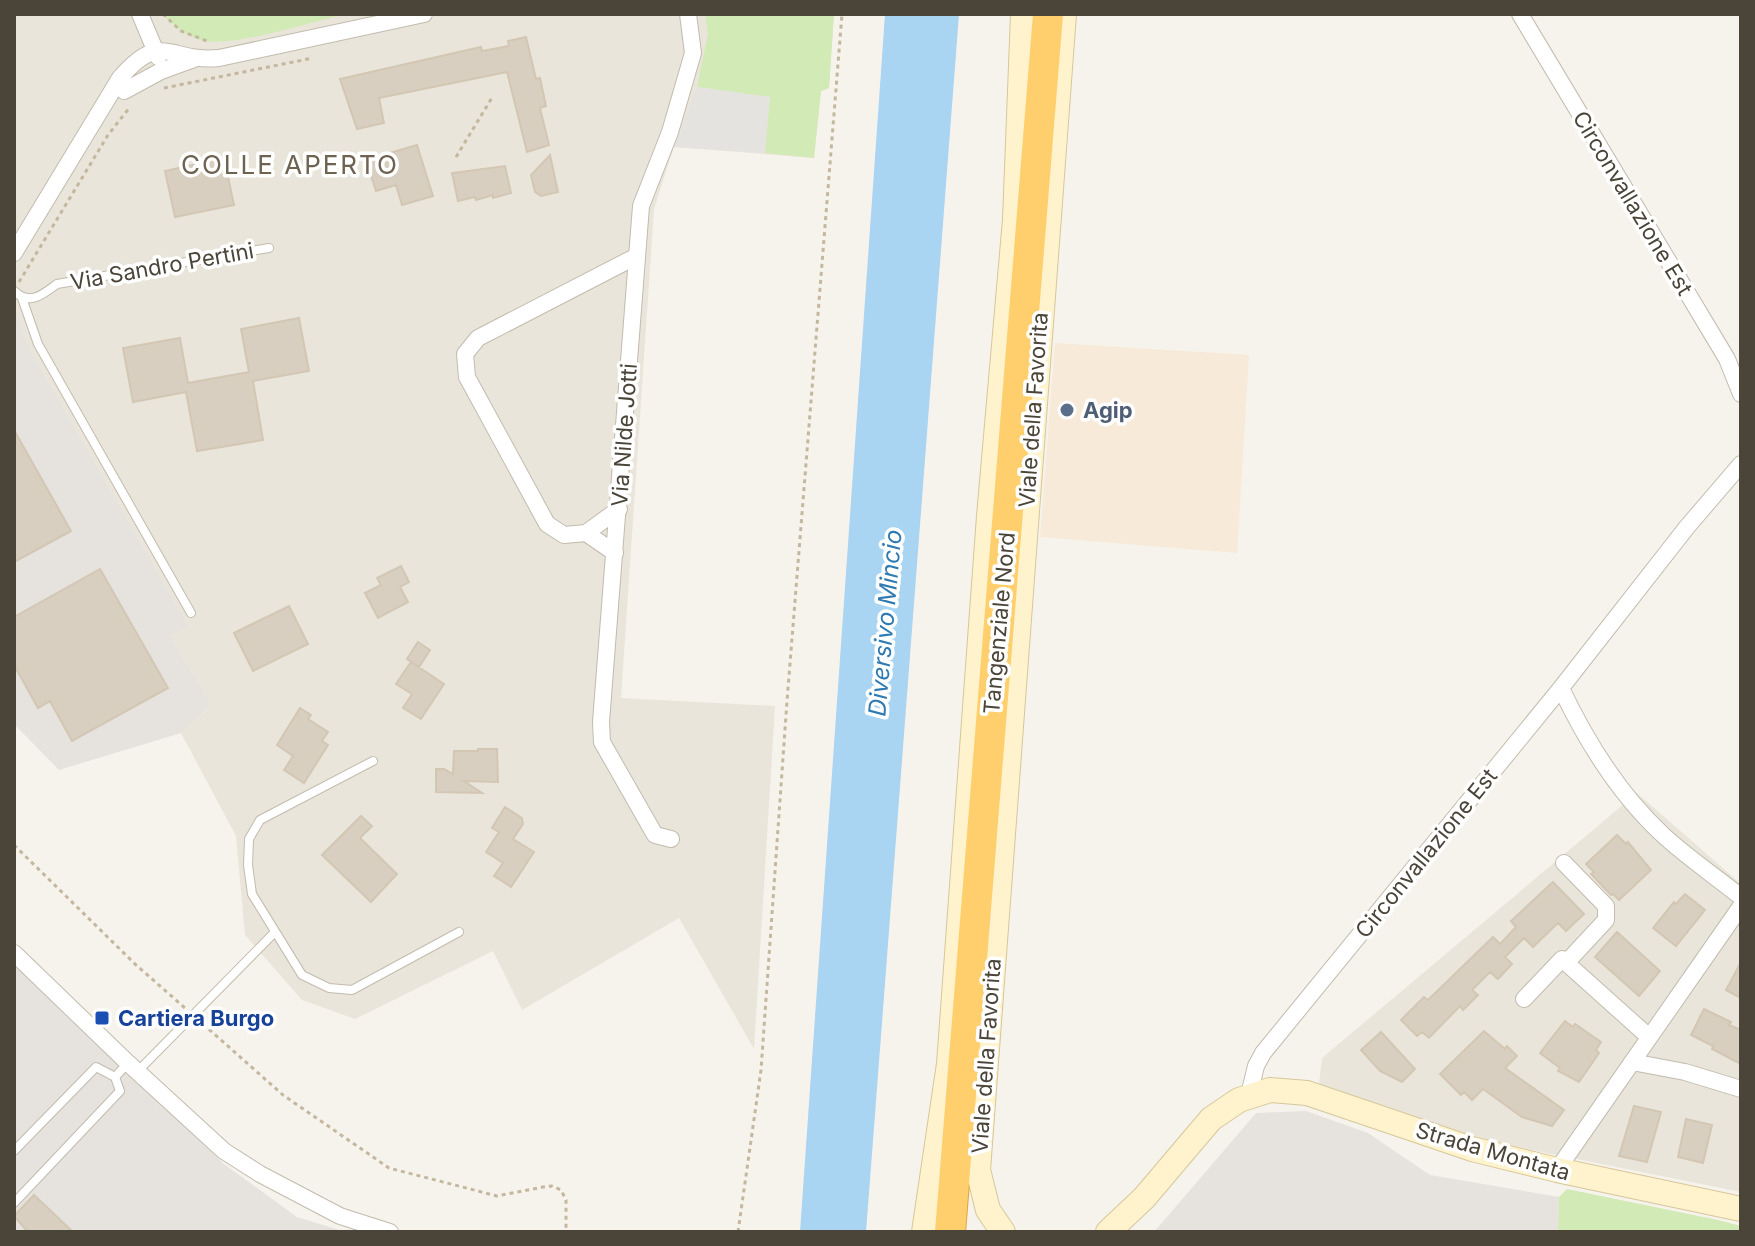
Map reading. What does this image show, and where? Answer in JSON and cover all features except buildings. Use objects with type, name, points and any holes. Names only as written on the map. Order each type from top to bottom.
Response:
[{"type":"highway","name":"Tangenziale Nord","points":[[950,1232],[1048,14]]},
{"type":"main road","name":"Viale della Favorita","points":[[924,1232],[949,1064],[989,516],[1015,220],[1023,14]]},
{"type":"main road","name":"Viale della Favorita","points":[[1003,1232],[988,1210],[978,1170],[1064,14]]},
{"type":"main road","name":"Strada Montata","points":[[1249,1095],[1270,1090],[1307,1093],[1472,1149],[1741,1209]]},
{"type":"main road","points":[[1108,1232],[1144,1198],[1211,1119],[1249,1095]]},
{"type":"street","points":[[128,98],[136,73],[156,60],[156,50],[140,14]]},
{"type":"street","points":[[106,102],[128,98],[161,71],[194,59],[219,58],[424,14]]},
{"type":"street","name":"Via Nilde Jotti","points":[[671,839],[655,835],[602,742],[601,722],[641,206],[670,132],[693,53],[688,14]]},
{"type":"street","name":"Circonvallazione Est","points":[[1520,14],[1727,359],[1741,394]]},
{"type":"street","points":[[14,253],[129,67],[156,50],[194,59]]},
{"type":"street","points":[[619,509],[586,533],[564,535],[547,524],[467,377],[465,354],[478,338],[635,257]]},
{"type":"street","name":"Circonvallazione Est","points":[[1249,1095],[1256,1066],[1263,1053],[1741,464]]},
{"type":"street","points":[[586,533],[615,553]]},
{"type":"street","points":[[1561,688],[1585,733],[1634,805],[1689,858],[1741,897]]},
{"type":"street","points":[[1564,863],[1606,906],[1606,920],[1566,963]]},
{"type":"street","points":[[1557,1170],[1741,906]]},
{"type":"street","points":[[14,953],[132,1068],[201,1131],[245,1165],[340,1216],[390,1232]]},
{"type":"street","points":[[1524,999],[1562,959],[1649,1037]]},
{"type":"street","points":[[1632,1062],[1685,1072],[1741,1089]]},
{"type":"lane","name":"Via Sandro Pertini","points":[[22,298],[36,299],[57,284],[269,248]]},
{"type":"lane","points":[[14,290],[22,298],[38,344],[191,613]]},
{"type":"lane","points":[[373,761],[260,820],[249,839],[248,865],[252,894],[302,975],[329,988],[352,990],[459,932]]},
{"type":"lane","points":[[115,1077],[132,1068],[194,1016],[275,932]]},
{"type":"lane","points":[[14,1151],[96,1067],[115,1077],[120,1091],[14,1203]]},
{"type":"path","points":[[738,1232],[761,1070],[842,14]]},
{"type":"path","points":[[153,91],[313,58]]},
{"type":"path","points":[[456,157],[493,96]]},
{"type":"path","points":[[14,290],[128,98]]},
{"type":"path","points":[[14,845],[135,964],[283,1095],[389,1168],[497,1196],[552,1186],[561,1190],[566,1200],[566,1232]]},
{"type":"shaded area","points":[[14,14],[834,14],[829,88],[821,91],[814,158],[674,147],[654,209],[621,698],[775,706],[754,1049],[679,918],[522,1010],[493,951],[355,1019],[302,1000],[245,935],[236,836],[181,733],[212,705],[170,636],[189,627],[29,347],[14,304]]},
{"type":"shaded area","points":[[697,87],[770,97],[765,153],[674,147]]},
{"type":"shaded area","points":[[14,304],[29,347],[189,627],[170,636],[212,705],[181,733],[59,770],[14,724]]},
{"type":"shaded area","points":[[1055,343],[1249,355],[1237,553],[1040,537]]},
{"type":"shaded area","points":[[1637,793],[1741,884],[1741,1192],[1467,1137],[1319,1084],[1322,1058]]},
{"type":"shaded area","name":"Cartiera Burgo","points":[[14,964],[224,1164],[297,1217],[346,1232],[14,1232]]},
{"type":"shaded area","points":[[1306,1111],[1368,1133],[1430,1175],[1559,1197],[1558,1232],[1154,1232],[1256,1113]]},
{"type":"green space","points":[[163,14],[346,14],[255,37],[219,42],[187,35]]},
{"type":"green space","points":[[705,14],[834,14],[829,88],[821,91],[814,158],[765,153],[769,97],[697,87],[708,34]]},
{"type":"green space","points":[[1567,1189],[1718,1220],[1741,1226],[1741,1232],[1558,1232],[1559,1197]]},
{"type":"water","name":"Diversivo Mincio","points":[[885,14],[959,14],[866,1232],[800,1232]]},
{"type":"place","name":"Agip","points":[[1067,410]]},
{"type":"place","name":"Cartiera Burgo","points":[[102,1018]]},
{"type":"district","name":"COLLE APERTO","points":[[290,164]]}]
